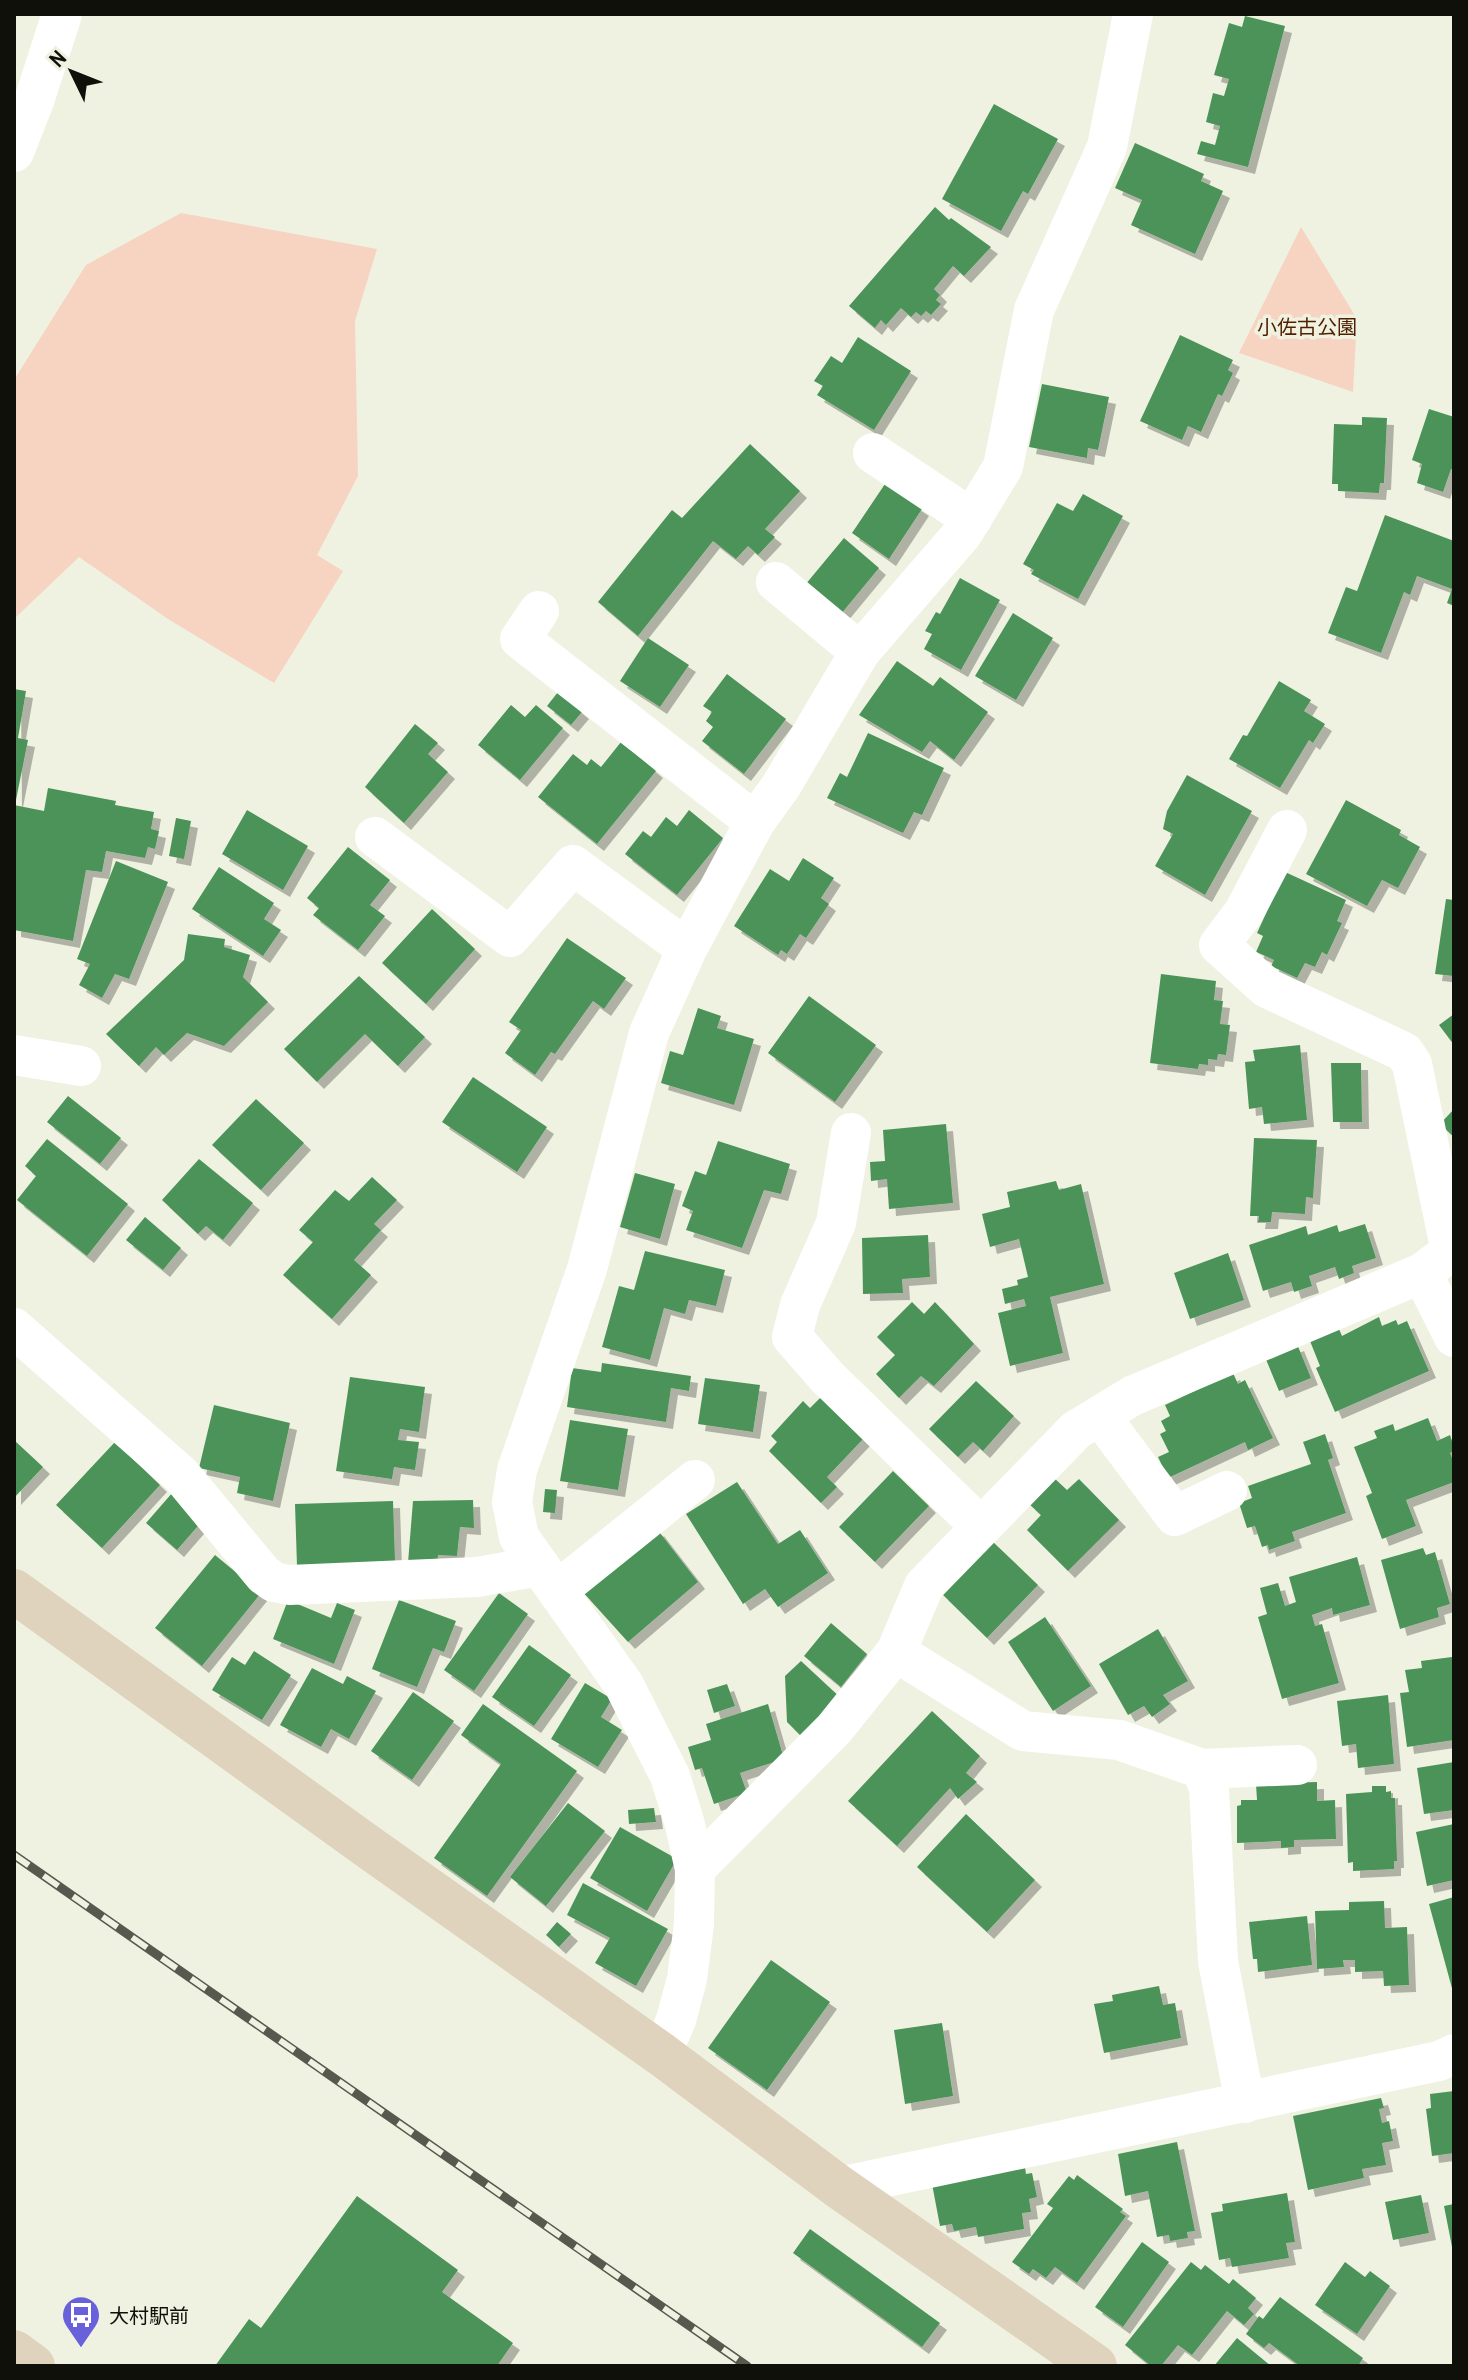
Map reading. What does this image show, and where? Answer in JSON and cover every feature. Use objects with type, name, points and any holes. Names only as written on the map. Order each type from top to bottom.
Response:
[{"type":"street","points":[[14,152],[62,14]]},
{"type":"street","points":[[661,2054],[676,2020],[687,1979],[694,1924],[695,1869],[670,1776],[650,1732],[624,1685],[519,1537],[512,1502],[517,1470],[587,1269],[649,1033],[687,949],[755,822],[781,786],[860,652],[972,519],[1003,467],[1034,310],[1107,147],[1133,14]]},
{"type":"street","points":[[873,453],[972,519]]},
{"type":"street","points":[[776,582],[860,652]]},
{"type":"street","points":[[539,611],[520,639],[755,822]]},
{"type":"street","points":[[1287,830],[1244,912],[1219,945],[1267,988],[1404,1052],[1412,1064],[1454,1337]]},
{"type":"street","points":[[375,837],[510,937],[573,865],[687,949]]},
{"type":"street","points":[[14,1055],[81,1066]]},
{"type":"street","points":[[851,1133],[836,1223],[800,1305],[792,1337],[827,1377],[981,1527]]},
{"type":"street","points":[[695,1869],[834,1729],[896,1652],[924,1586],[1076,1430],[1132,1396],[1442,1258]]},
{"type":"street","points":[[14,1328],[181,1475],[264,1575],[274,1582],[289,1585],[477,1577],[548,1579],[695,1480]]},
{"type":"street","points":[[1100,1416],[1175,1516],[1227,1491]]},
{"type":"street","points":[[14,1591],[661,2054],[839,2187],[1095,2366]]},
{"type":"street","points":[[896,1652],[1023,1731],[1119,1740],[1202,1769],[1297,1765]]},
{"type":"street","points":[[1202,1769],[1209,1789],[1218,1961],[1245,2103]]},
{"type":"street","points":[[839,2187],[1245,2103],[1439,2061],[1454,2054]]},
{"type":"street","points":[[14,2352],[33,2366]]},
{"type":"green space","points":[[181,213],[377,249],[355,321],[358,476],[317,555],[343,571],[274,683],[168,619],[79,557],[14,619],[14,380],[86,265]]},
{"type":"green space","name":"小佐古公園","points":[[1301,227],[1357,319],[1353,392],[1239,353]]},
{"type":"building","points":[[1245,16],[1285,26],[1248,167],[1197,154],[1201,141],[1215,145],[1220,126],[1206,122],[1213,93],[1224,96],[1229,79],[1214,75],[1229,23],[1242,27]]},
{"type":"building","points":[[994,104],[1058,139],[1028,194],[1023,191],[1001,231],[942,199]]},
{"type":"building","points":[[1135,143],[1204,174],[1201,181],[1223,191],[1195,254],[1131,225],[1142,200],[1115,188]]},
{"type":"building","points":[[935,207],[949,220],[951,218],[991,247],[964,276],[953,266],[934,289],[940,295],[936,300],[941,304],[931,315],[926,311],[921,316],[916,312],[911,317],[901,308],[886,325],[881,320],[875,328],[849,306]]},
{"type":"building","points":[[1180,335],[1233,360],[1228,370],[1233,373],[1222,396],[1218,394],[1201,432],[1188,426],[1182,440],[1140,421]]},
{"type":"building","points":[[858,337],[911,371],[874,430],[817,395],[823,386],[814,381],[831,356],[842,363]]},
{"type":"building","points":[[1042,384],[1109,397],[1098,450],[1088,448],[1087,458],[1029,447]]},
{"type":"building","points":[[1429,409],[1454,417],[1454,469],[1451,469],[1443,492],[1417,483],[1422,464],[1412,460]]},
{"type":"building","points":[[1362,417],[1387,418],[1384,483],[1380,483],[1379,493],[1338,491],[1338,484],[1332,484],[1334,424],[1362,425]]},
{"type":"building","points":[[750,444],[800,491],[765,529],[775,537],[758,555],[748,546],[736,559],[713,541],[638,636],[598,602],[672,510],[682,518]]},
{"type":"building","points":[[885,484],[922,509],[889,559],[852,533]]},
{"type":"building","points":[[1083,494],[1123,516],[1078,599],[1031,574],[1034,570],[1023,564],[1057,503],[1073,511]]},
{"type":"building","points":[[1385,515],[1454,541],[1454,606],[1447,603],[1452,589],[1417,576],[1410,595],[1404,592],[1381,653],[1328,633],[1346,587],[1357,591]]},
{"type":"building","points":[[844,538],[879,568],[841,614],[805,585]]},
{"type":"building","points":[[960,578],[1000,600],[961,670],[924,649],[932,634],[925,631],[936,612],[940,614]]},
{"type":"building","points":[[1013,613],[1053,638],[1016,700],[975,676]]},
{"type":"building","points":[[648,638],[689,665],[660,707],[620,681]]},
{"type":"building","points":[[897,661],[933,686],[940,677],[988,712],[954,760],[930,741],[922,752],[859,715]]},
{"type":"building","points":[[727,674],[786,719],[744,774],[702,741],[713,727],[706,721],[712,712],[703,706]]},
{"type":"building","points":[[1279,681],[1311,700],[1304,711],[1325,724],[1313,743],[1309,740],[1280,788],[1229,759],[1243,735],[1247,736]]},
{"type":"building","points":[[14,689],[26,691],[18,738],[28,740],[15,805]]},
{"type":"building","points":[[558,692],[582,712],[571,725],[547,706]]},
{"type":"building","points":[[511,705],[525,717],[536,705],[563,728],[520,780],[478,745]]},
{"type":"building","points":[[415,724],[438,743],[428,754],[448,772],[404,823],[365,787]]},
{"type":"building","points":[[868,733],[944,768],[922,815],[914,812],[903,833],[827,798],[840,773],[847,777]]},
{"type":"building","points":[[621,742],[656,771],[597,844],[538,797],[573,754],[587,765],[591,759],[601,767]]},
{"type":"building","points":[[1187,775],[1252,811],[1205,895],[1155,866],[1173,834],[1163,829],[1167,811]]},
{"type":"building","points":[[48,788],[154,812],[151,829],[159,831],[155,849],[148,847],[145,858],[106,851],[102,872],[86,870],[73,941],[14,930],[14,805],[44,811]]},
{"type":"building","points":[[1346,800],[1401,830],[1399,835],[1420,847],[1398,888],[1382,880],[1367,906],[1306,874]]},
{"type":"building","points":[[247,810],[308,846],[283,890],[222,854]]},
{"type":"building","points":[[689,810],[723,838],[677,895],[625,854],[643,831],[651,837],[666,817],[677,826]]},
{"type":"building","points":[[176,818],[191,821],[184,859],[169,856]]},
{"type":"building","points":[[348,847],[390,880],[370,905],[385,916],[358,950],[313,915],[319,908],[307,898]]},
{"type":"building","points":[[803,858],[834,878],[821,898],[829,904],[806,938],[800,934],[787,954],[781,950],[778,955],[734,926],[770,869],[789,881]]},
{"type":"building","points":[[116,861],[168,882],[129,979],[115,974],[102,998],[79,985],[90,964],[77,959]]},
{"type":"building","points":[[219,867],[274,903],[264,919],[281,930],[263,956],[192,909]]},
{"type":"building","points":[[1285,872],[1346,900],[1337,921],[1342,923],[1327,955],[1322,952],[1315,967],[1305,963],[1297,978],[1271,966],[1274,960],[1256,952],[1263,936],[1257,933]]},
{"type":"building","points":[[1446,899],[1454,900],[1454,976],[1435,974]]},
{"type":"building","points":[[432,909],[475,949],[426,1004],[382,963]]},
{"type":"building","points":[[188,934],[225,939],[224,947],[250,955],[243,977],[268,1002],[224,1046],[187,1033],[164,1055],[156,1047],[139,1066],[106,1034],[184,960]]},
{"type":"building","points":[[567,938],[626,978],[604,1009],[593,1001],[555,1054],[551,1052],[535,1075],[505,1053],[521,1030],[509,1022]]},
{"type":"building","points":[[1161,974],[1216,981],[1214,1000],[1223,1001],[1220,1024],[1230,1025],[1226,1055],[1218,1054],[1217,1060],[1208,1059],[1208,1065],[1199,1064],[1198,1069],[1150,1063]]},
{"type":"building","points":[[359,976],[425,1037],[398,1066],[365,1034],[317,1082],[284,1049]]},
{"type":"building","points":[[809,996],[876,1045],[835,1102],[768,1053]]},
{"type":"building","points":[[698,1008],[721,1016],[717,1028],[754,1039],[734,1105],[661,1083],[670,1051],[683,1055]]},
{"type":"building","points":[[1454,1014],[1454,1045],[1439,1025]]},
{"type":"building","points":[[1300,1045],[1307,1120],[1264,1124],[1262,1107],[1249,1109],[1245,1062],[1255,1061],[1253,1050]]},
{"type":"building","points":[[1331,1063],[1361,1063],[1362,1122],[1333,1122]]},
{"type":"building","points":[[473,1077],[547,1127],[517,1172],[442,1122]]},
{"type":"building","points":[[68,1096],[121,1138],[100,1164],[47,1122]]},
{"type":"building","points":[[256,1099],[304,1143],[261,1190],[212,1145]]},
{"type":"building","points":[[1454,1109],[1454,1137],[1440,1124]]},
{"type":"building","points":[[946,1124],[953,1203],[889,1209],[887,1179],[871,1181],[870,1162],[885,1161],[883,1130]]},
{"type":"building","points":[[1254,1138],[1317,1140],[1313,1198],[1306,1197],[1305,1214],[1272,1212],[1271,1222],[1258,1222],[1259,1216],[1250,1216]]},
{"type":"building","points":[[47,1139],[128,1204],[87,1256],[17,1200],[36,1176],[25,1166]]},
{"type":"building","points":[[718,1141],[790,1164],[781,1194],[764,1190],[742,1248],[686,1230],[693,1211],[682,1206],[695,1171],[706,1175]]},
{"type":"building","points":[[199,1159],[253,1203],[223,1240],[206,1226],[198,1234],[162,1200]]},
{"type":"building","points":[[635,1173],[675,1184],[660,1239],[620,1227]]},
{"type":"building","points":[[372,1177],[397,1200],[374,1224],[381,1230],[354,1260],[371,1275],[332,1319],[283,1275],[313,1242],[299,1230],[335,1190],[349,1201]]},
{"type":"building","points":[[1056,1181],[1059,1190],[1081,1184],[1104,1284],[1050,1297],[1063,1353],[1010,1366],[998,1313],[1026,1306],[1024,1299],[1005,1304],[1002,1289],[1018,1285],[1017,1280],[1028,1277],[1019,1239],[990,1247],[982,1214],[1010,1207],[1007,1192]]},
{"type":"building","points":[[145,1217],[181,1248],[163,1270],[126,1240]]},
{"type":"building","points":[[1365,1224],[1376,1258],[1352,1266],[1354,1273],[1339,1279],[1335,1267],[1309,1276],[1312,1286],[1294,1292],[1291,1282],[1263,1291],[1249,1245],[1306,1226],[1308,1235],[1337,1225],[1339,1232]]},
{"type":"building","points":[[928,1235],[930,1277],[902,1279],[903,1293],[863,1294],[862,1238]]},
{"type":"building","points":[[645,1251],[725,1270],[716,1306],[689,1300],[685,1314],[664,1308],[650,1360],[602,1347],[619,1286],[634,1290]]},
{"type":"building","points":[[1228,1253],[1244,1300],[1190,1319],[1174,1273]]},
{"type":"building","points":[[912,1302],[924,1314],[935,1302],[974,1344],[934,1386],[921,1376],[899,1398],[876,1374],[895,1355],[877,1337]]},
{"type":"building","points":[[1379,1317],[1382,1326],[1396,1320],[1398,1325],[1407,1321],[1429,1371],[1335,1412],[1316,1368],[1320,1366],[1310,1341],[1339,1329],[1342,1336]]},
{"type":"building","points":[[1297,1344],[1311,1378],[1279,1391],[1265,1357]]},
{"type":"building","points":[[602,1363],[691,1376],[689,1391],[671,1388],[666,1422],[567,1407],[572,1368],[601,1372]]},
{"type":"building","points":[[1233,1373],[1238,1384],[1245,1380],[1273,1438],[1248,1450],[1245,1442],[1168,1478],[1158,1457],[1169,1452],[1160,1434],[1166,1431],[1161,1421],[1170,1416],[1165,1405]]},
{"type":"building","points":[[350,1377],[425,1387],[419,1432],[400,1429],[398,1440],[419,1442],[415,1470],[394,1467],[392,1479],[336,1471]]},
{"type":"building","points":[[705,1378],[760,1385],[753,1432],[698,1424]]},
{"type":"building","points":[[976,1381],[1014,1416],[983,1451],[973,1442],[958,1457],[929,1429]]},
{"type":"building","points":[[822,1396],[865,1437],[827,1477],[837,1487],[821,1503],[769,1451],[777,1442],[771,1436],[803,1401],[810,1408]]},
{"type":"building","points":[[214,1405],[290,1423],[273,1501],[237,1493],[240,1477],[199,1468]]},
{"type":"building","points":[[1428,1418],[1437,1441],[1450,1435],[1454,1447],[1450,1453],[1454,1463],[1454,1482],[1406,1500],[1416,1526],[1382,1539],[1366,1496],[1372,1493],[1354,1447],[1377,1438],[1374,1431],[1393,1424],[1395,1431]]},
{"type":"building","points":[[570,1420],[628,1429],[618,1490],[560,1481]]},
{"type":"building","points":[[1325,1434],[1333,1458],[1328,1460],[1346,1513],[1292,1532],[1295,1541],[1269,1550],[1268,1545],[1262,1547],[1255,1526],[1247,1528],[1239,1503],[1252,1498],[1248,1486],[1311,1464],[1303,1442]]},
{"type":"building","points":[[14,1440],[43,1467],[14,1498]]},
{"type":"building","points":[[115,1442],[160,1485],[102,1548],[56,1505]]},
{"type":"building","points":[[893,1471],[929,1506],[875,1562],[839,1527]]},
{"type":"building","points":[[1053,1477],[1067,1490],[1079,1479],[1119,1520],[1068,1571],[1027,1530],[1041,1515],[1028,1503]]},
{"type":"building","points":[[737,1482],[778,1544],[800,1530],[828,1573],[778,1607],[765,1589],[743,1604],[686,1514]]},
{"type":"building","points":[[545,1489],[557,1490],[555,1513],[543,1512]]},
{"type":"building","points":[[173,1492],[204,1519],[177,1550],[146,1523]]},
{"type":"building","points":[[473,1500],[474,1528],[460,1527],[457,1556],[438,1555],[437,1566],[408,1563],[413,1501]]},
{"type":"building","points":[[393,1501],[395,1561],[297,1566],[295,1504]]},
{"type":"building","points":[[657,1529],[698,1582],[628,1642],[581,1590]]},
{"type":"building","points":[[992,1541],[1038,1585],[987,1638],[941,1593]]},
{"type":"building","points":[[1423,1548],[1426,1555],[1435,1552],[1450,1604],[1437,1608],[1439,1617],[1400,1629],[1381,1560]]},
{"type":"building","points":[[215,1555],[261,1593],[202,1666],[155,1628]]},
{"type":"building","points":[[1357,1557],[1370,1605],[1333,1615],[1332,1608],[1312,1615],[1315,1626],[1322,1624],[1339,1683],[1282,1699],[1258,1617],[1267,1614],[1260,1588],[1278,1583],[1285,1606],[1296,1602],[1289,1577]]},
{"type":"building","points":[[499,1593],[528,1614],[474,1691],[444,1670]]},
{"type":"building","points":[[288,1600],[331,1618],[337,1603],[355,1610],[334,1664],[273,1639]]},
{"type":"building","points":[[399,1600],[456,1621],[444,1652],[433,1648],[417,1687],[372,1669]]},
{"type":"building","points":[[1045,1617],[1091,1686],[1053,1711],[1008,1642]]},
{"type":"building","points":[[831,1623],[867,1654],[841,1687],[804,1656]]},
{"type":"building","points":[[1158,1629],[1188,1681],[1163,1695],[1170,1704],[1152,1717],[1144,1706],[1128,1715],[1099,1664]]},
{"type":"building","points":[[529,1645],[571,1675],[534,1726],[492,1697]]},
{"type":"building","points":[[254,1651],[291,1675],[262,1720],[212,1690],[232,1657],[245,1665]]},
{"type":"building","points":[[1452,1657],[1454,1740],[1407,1747],[1400,1693],[1409,1692],[1405,1670],[1422,1668],[1421,1661]]},
{"type":"building","points":[[801,1661],[843,1700],[804,1739],[787,1722],[785,1676]]},
{"type":"building","points":[[312,1668],[343,1684],[347,1676],[376,1691],[349,1739],[331,1729],[321,1747],[280,1725]]},
{"type":"building","points":[[585,1683],[612,1699],[601,1717],[622,1730],[598,1767],[551,1739]]},
{"type":"building","points":[[727,1684],[735,1706],[714,1713],[707,1690]]},
{"type":"building","points":[[413,1692],[454,1721],[412,1780],[371,1751]]},
{"type":"building","points":[[1388,1695],[1394,1764],[1358,1768],[1356,1744],[1342,1746],[1337,1701]]},
{"type":"building","points":[[483,1704],[577,1771],[487,1896],[434,1858],[501,1764],[461,1735]]},
{"type":"building","points":[[768,1704],[784,1759],[740,1773],[747,1793],[714,1804],[702,1768],[695,1770],[688,1747],[711,1740],[706,1724]]},
{"type":"building","points":[[932,1711],[980,1756],[966,1773],[977,1782],[958,1799],[950,1788],[897,1846],[848,1801]]},
{"type":"building","points":[[1454,1762],[1454,1810],[1424,1814],[1417,1768]]},
{"type":"building","points":[[1317,1782],[1317,1801],[1335,1800],[1336,1839],[1294,1840],[1294,1847],[1281,1848],[1281,1841],[1237,1843],[1237,1806],[1241,1805],[1241,1800],[1257,1800],[1256,1784]]},
{"type":"building","points":[[1372,1786],[1386,1786],[1386,1792],[1391,1791],[1391,1798],[1395,1798],[1397,1861],[1394,1861],[1394,1869],[1353,1871],[1353,1862],[1348,1863],[1346,1794],[1372,1792]]},
{"type":"building","points":[[568,1803],[605,1831],[546,1906],[510,1877]]},
{"type":"building","points":[[654,1808],[656,1822],[629,1824],[628,1810]]},
{"type":"building","points":[[966,1814],[1035,1880],[987,1932],[917,1867]]},
{"type":"building","points":[[1454,1824],[1454,1880],[1427,1886],[1416,1832]]},
{"type":"building","points":[[620,1827],[677,1859],[647,1911],[590,1878]]},
{"type":"building","points":[[583,1883],[668,1929],[636,1986],[595,1963],[610,1938],[567,1915]]},
{"type":"building","points":[[1454,1897],[1454,1991],[1453,1992],[1429,1904]]},
{"type":"building","points":[[1384,1901],[1385,1928],[1407,1927],[1409,1985],[1384,1986],[1383,1971],[1355,1972],[1355,1960],[1343,1960],[1344,1967],[1317,1969],[1315,1911],[1349,1910],[1349,1902]]},
{"type":"building","points":[[1307,1916],[1312,1965],[1258,1972],[1257,1959],[1253,1959],[1249,1922]]},
{"type":"building","points":[[557,1922],[571,1934],[559,1947],[546,1935]]},
{"type":"building","points":[[771,1960],[830,2002],[767,2090],[708,2048]]},
{"type":"building","points":[[1159,1986],[1163,2005],[1175,2003],[1181,2038],[1104,2053],[1094,2004],[1113,2001],[1112,1995]]},
{"type":"building","points":[[942,2023],[953,2096],[905,2104],[894,2030]]},
{"type":"building","points":[[1454,2091],[1454,2153],[1432,2156],[1426,2109],[1431,2108],[1430,2094]]},
{"type":"building","points":[[1381,2098],[1384,2108],[1379,2109],[1382,2123],[1389,2121],[1393,2141],[1382,2143],[1386,2165],[1362,2169],[1364,2178],[1308,2190],[1293,2116]]},
{"type":"building","points":[[1177,2142],[1195,2231],[1187,2232],[1188,2238],[1170,2241],[1169,2235],[1157,2237],[1148,2191],[1125,2196],[1118,2154]]},
{"type":"building","points":[[1025,2167],[1026,2174],[1032,2173],[1037,2197],[1029,2199],[1031,2212],[1022,2213],[1024,2229],[978,2237],[976,2227],[954,2231],[952,2224],[940,2226],[932,2184]]},
{"type":"building","points":[[1077,2175],[1123,2209],[1120,2212],[1126,2216],[1077,2283],[1055,2267],[1046,2278],[1033,2269],[1029,2274],[1012,2262],[1053,2208],[1047,2204],[1069,2176],[1074,2180]]},
{"type":"building","points":[[1287,2193],[1295,2242],[1286,2243],[1289,2258],[1232,2267],[1230,2258],[1219,2260],[1211,2213],[1223,2211],[1222,2204]]},
{"type":"building","points":[[1421,2195],[1429,2233],[1393,2240],[1385,2202]]},
{"type":"building","points":[[357,2196],[458,2270],[442,2292],[513,2343],[497,2366],[215,2366],[249,2319],[261,2328]]},
{"type":"building","points":[[1454,2204],[1454,2252],[1453,2252],[1444,2206]]},
{"type":"building","points":[[810,2229],[940,2323],[922,2347],[793,2253]]},
{"type":"building","points":[[1142,2242],[1169,2262],[1123,2327],[1095,2307]]},
{"type":"building","points":[[1191,2262],[1201,2270],[1205,2265],[1229,2284],[1233,2279],[1256,2298],[1248,2308],[1254,2314],[1244,2325],[1227,2311],[1192,2355],[1178,2345],[1161,2366],[1151,2366],[1125,2345]]},
{"type":"building","points":[[1345,2262],[1365,2277],[1370,2271],[1390,2286],[1357,2334],[1315,2305]]},
{"type":"building","points":[[1280,2297],[1363,2358],[1358,2366],[1300,2366],[1269,2343],[1264,2348],[1246,2334],[1259,2316],[1263,2319]]},
{"type":"building","points":[[1237,2338],[1271,2366],[1214,2366]]},
{"type":"railway","points":[[14,1855],[747,2366]]},
{"type":"place","name":"大村駅前","points":[[81,2349]]}]
